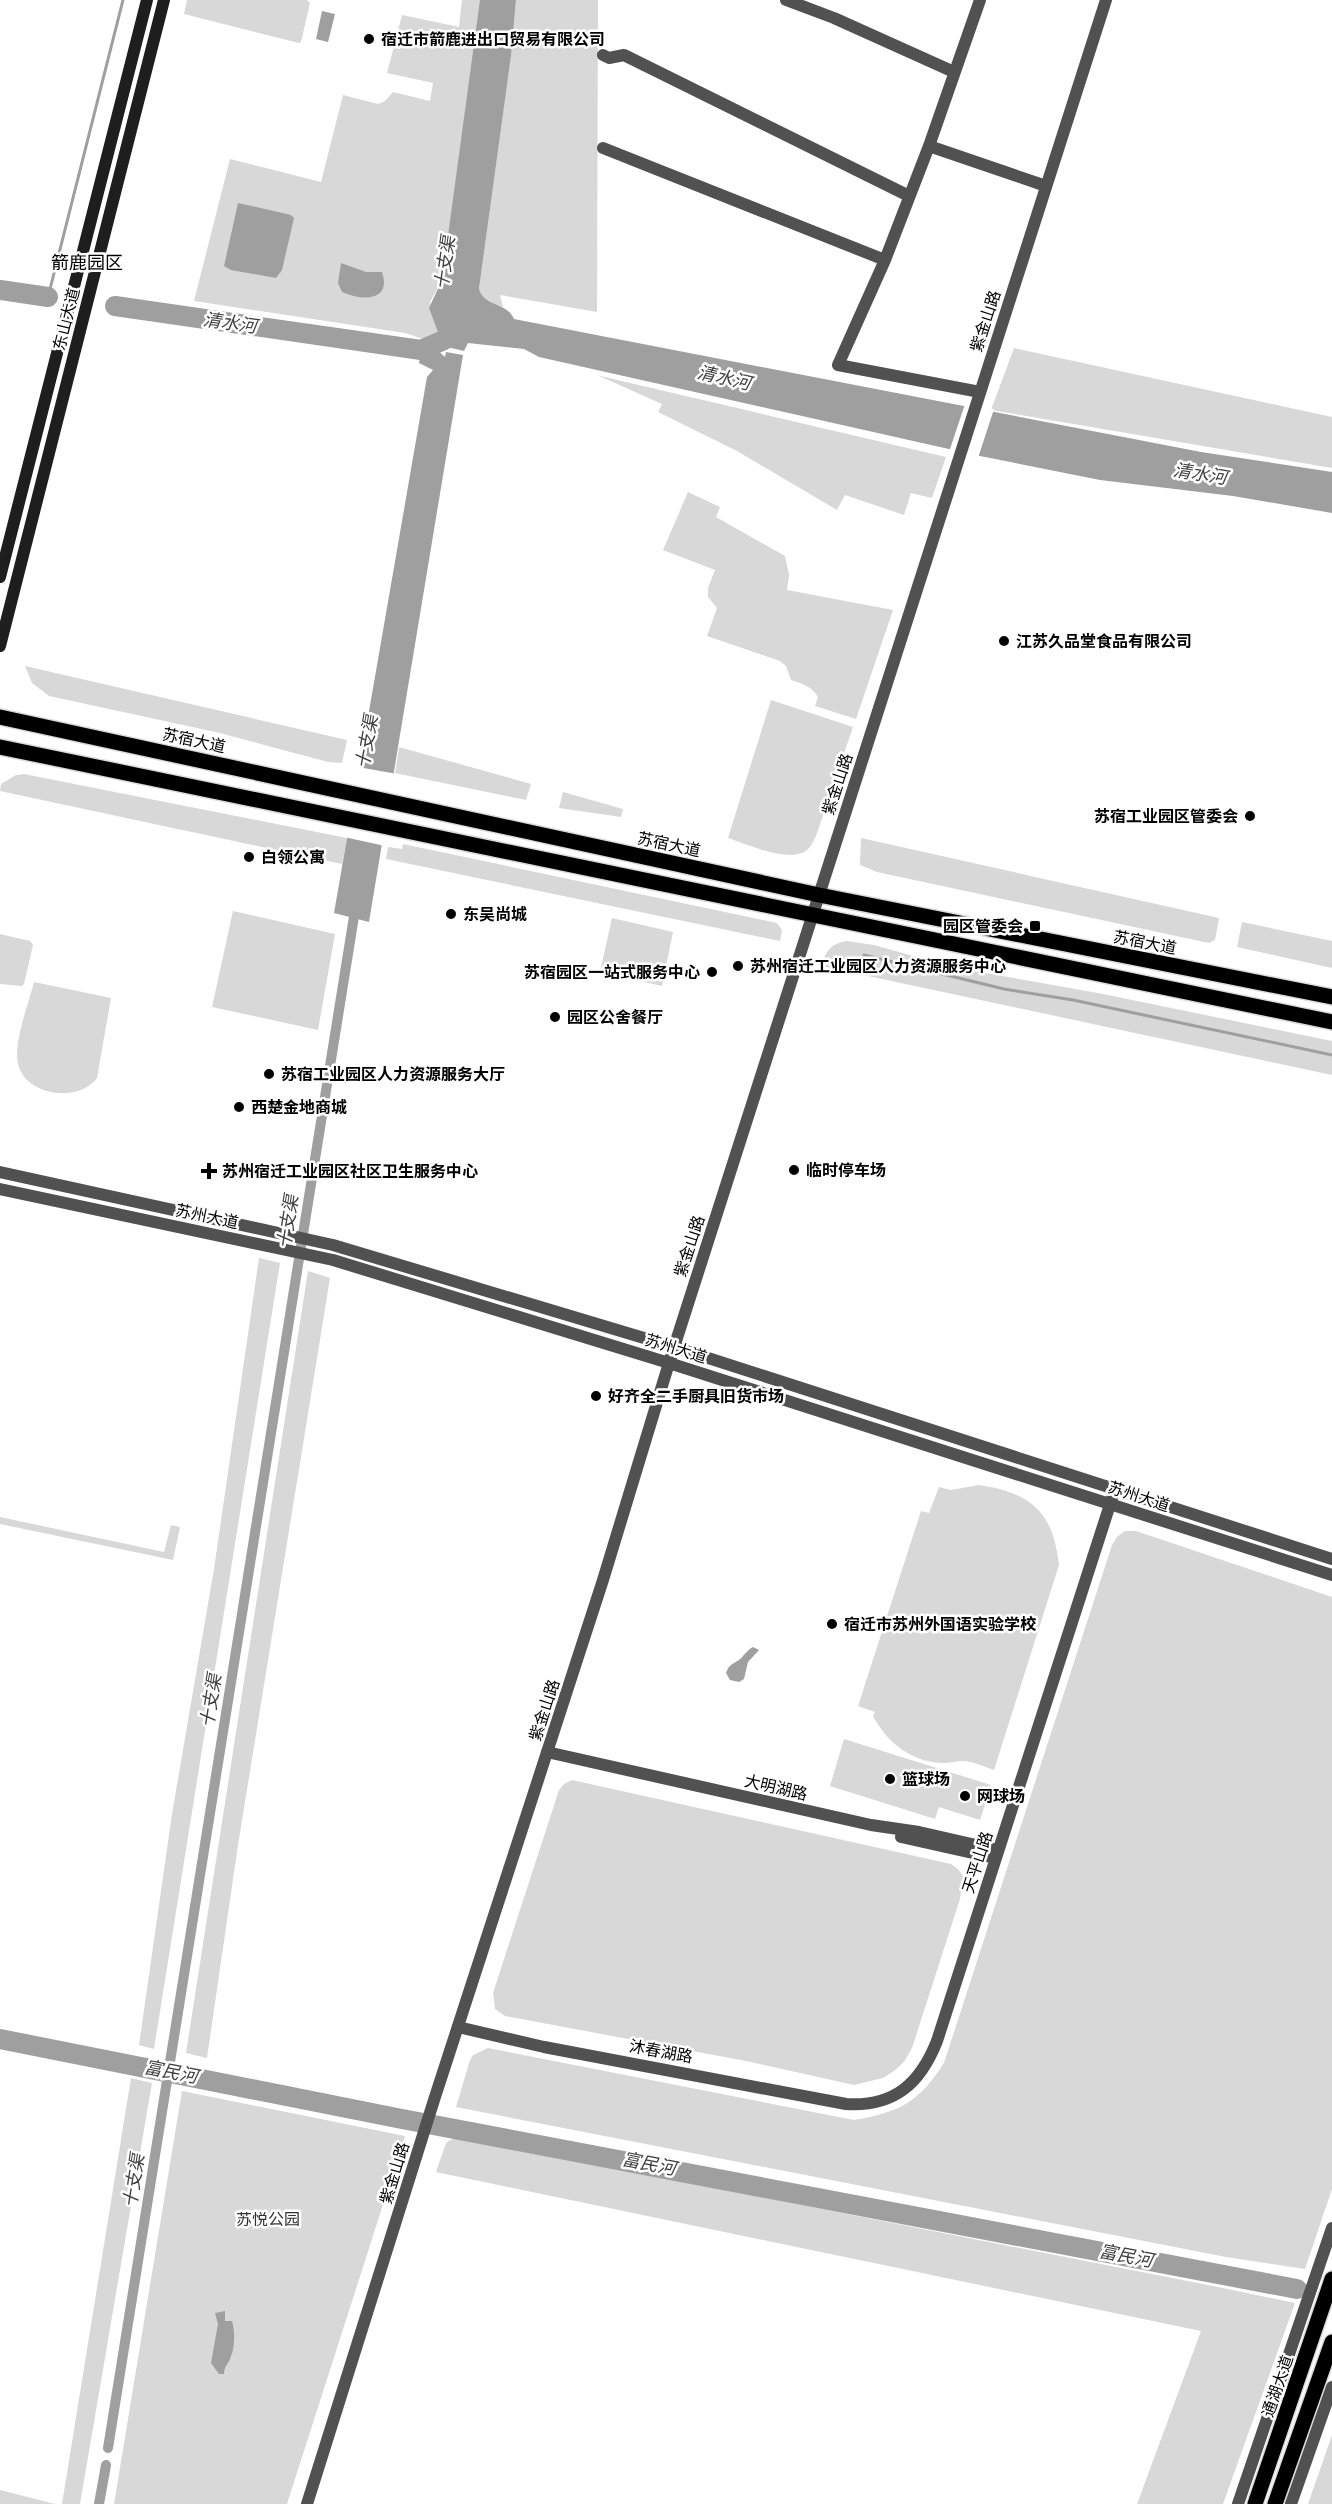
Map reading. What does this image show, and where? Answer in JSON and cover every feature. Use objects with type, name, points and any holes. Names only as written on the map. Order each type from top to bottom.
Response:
[{"type":"main road","name":"东山大道","points":[[0,577],[147,0]]},
{"type":"main road","name":"东山大道","points":[[0,646],[164,0]]},
{"type":"main road","name":"苏宿大道","points":[[0,717],[819,895],[1332,997]]},
{"type":"main road","points":[[0,747],[1332,1022]]},
{"type":"main road","name":"通湖大道","points":[[1255,2504],[1332,2279]]},
{"type":"main road","points":[[1275,2504],[1332,2342]]},
{"type":"street","points":[[786,0],[834,18],[954,72]]},
{"type":"street","points":[[980,0],[929,146],[885,260],[838,365],[980,392]]},
{"type":"street","name":"紫金山路","points":[[307,2504],[434,2100],[603,1580],[674,1347],[1106,0]]},
{"type":"street","points":[[603,55],[609,58],[624,55],[909,196]]},
{"type":"street","points":[[929,146],[1046,186]]},
{"type":"street","points":[[603,148],[885,260]]},
{"type":"street","name":"苏州大道","points":[[0,1172],[333,1245],[674,1347],[1332,1559]]},
{"type":"street","name":"苏州大道","points":[[0,1189],[333,1260],[669,1363],[1332,1575]]},
{"type":"street","name":"天平山路","points":[[860,2102],[892,2090],[912,2074],[927,2051],[994,1854],[1112,1488]]},
{"type":"street","name":"大明湖路","points":[[546,1755],[871,1825],[919,1832],[994,1854]]},
{"type":"street","name":"沐春湖路","points":[[459,2024],[860,2102]]},
{"type":"street","points":[[1238,2504],[1332,2228]]},
{"type":"street","points":[[1291,2504],[1332,2387]]},
{"type":"green space","points":[[187,0],[307,0],[310,3],[299,43],[184,14]]},
{"type":"green space","points":[[462,0],[480,0],[480,10],[442,280],[430,302],[438,332],[423,339],[405,333],[194,301],[230,159],[321,182],[343,95],[378,104],[385,101],[393,92],[430,101],[433,83],[387,73],[402,15],[459,27]]},
{"type":"green space","points":[[516,0],[598,0],[597,312],[500,295],[503,307],[491,303],[480,293],[511,56]]},
{"type":"green space","points":[[1014,348],[1332,417],[1332,468],[991,410]]},
{"type":"green space","points":[[598,375],[946,457],[932,498],[911,493],[904,515],[845,495],[837,510],[737,451],[658,412],[662,404]]},
{"type":"green space","points":[[688,492],[720,507],[716,517],[785,556],[789,575],[787,590],[893,610],[856,719],[815,706],[818,697],[813,690],[791,680],[786,666],[780,661],[707,636],[717,608],[708,597],[708,588],[715,570],[663,550]]},
{"type":"green space","points":[[25,666],[347,740],[342,763],[328,762],[220,733],[49,696],[32,683]]},
{"type":"green space","points":[[771,700],[853,727],[816,836],[809,848],[793,855],[758,849],[728,838]]},
{"type":"green space","points":[[399,747],[531,784],[526,800],[395,773]]},
{"type":"green space","points":[[24,774],[347,838],[342,864],[0,791],[1,784],[16,775]]},
{"type":"green space","points":[[563,792],[623,809],[621,817],[559,808]]},
{"type":"green space","points":[[861,838],[1219,918],[1215,940],[1209,943],[877,872],[860,865]]},
{"type":"green space","points":[[403,844],[777,923],[782,930],[780,941],[386,859],[388,847],[402,849]]},
{"type":"green space","points":[[233,911],[335,934],[318,1030],[212,1007]]},
{"type":"green space","points":[[612,918],[673,932],[662,986],[600,972]]},
{"type":"green space","points":[[1242,922],[1332,941],[1332,968],[1237,947]]},
{"type":"green space","points":[[0,934],[30,941],[33,945],[22,986],[0,984]]},
{"type":"green space","points":[[847,941],[874,945],[952,967],[1098,993],[1332,1041],[1332,1075],[821,966],[830,949]]},
{"type":"green space","points":[[34,982],[111,998],[97,1078],[88,1086],[77,1091],[53,1092],[30,1083],[23,1075],[18,1064],[18,1045]]},
{"type":"green space","points":[[259,1258],[280,1263],[154,2049],[139,2045],[172,1814],[214,1569]]},
{"type":"green space","points":[[308,1271],[330,1278],[238,1845],[207,2058],[186,2053]]},
{"type":"green space","points":[[979,1485],[1013,1493],[1037,1508],[1051,1531],[1059,1565],[994,1770],[967,1761],[933,1762],[912,1755],[902,1750],[886,1735],[873,1716],[875,1712],[858,1706],[921,1511],[929,1513],[939,1487],[951,1490]]},
{"type":"green space","points":[[0,1517],[164,1552],[171,1525],[180,1527],[173,1560],[0,1524]]},
{"type":"green space","points":[[1125,1531],[1136,1531],[1332,1597],[1332,2189],[1305,2269],[1226,2257],[456,2107],[470,2060],[473,2055],[488,2048],[854,2120],[896,2109],[916,2097],[935,2077],[944,2063],[1112,1545]]},
{"type":"green space","name":"篮球场","points":[[844,1739],[991,1785],[980,1820],[939,1807],[935,1819],[830,1786]]},
{"type":"green space","points":[[572,1780],[951,1864],[958,1869],[963,1876],[960,1899],[912,2048],[904,2062],[883,2078],[854,2085],[746,2061],[505,2016],[495,2009],[493,1993],[559,1790]]},
{"type":"green space","points":[[131,2078],[152,2083],[80,2504],[62,2504]]},
{"type":"green space","name":"苏悦公园","points":[[182,2091],[405,2136],[287,2504],[114,2504]]},
{"type":"green space","points":[[456,2137],[1295,2303],[1223,2504],[1137,2504],[1201,2331],[436,2172],[446,2143]]},
{"type":"green space","points":[[1332,2435],[1332,2504],[1308,2504]]},
{"type":"green space","points":[[0,2490],[55,2504],[0,2504]]},
{"type":"water","points":[[480,0],[516,0],[511,56],[479,289],[486,299],[506,310],[514,319],[1201,452],[1332,472],[1332,513],[1233,496],[1100,480],[980,456],[539,357],[524,349],[468,343],[464,351],[447,347],[447,343],[436,349],[445,357],[446,352],[463,355],[369,922],[334,913],[427,377],[433,370],[419,363],[423,339],[438,332],[429,308],[442,280]]},
{"type":"water","points":[[322,11],[335,14],[328,42],[316,39]]},
{"type":"water","points":[[238,203],[291,215],[294,218],[282,270],[276,278],[231,270],[224,266]]},
{"type":"water","points":[[341,263],[366,272],[382,272],[383,289],[379,294],[366,298],[342,292],[338,283]]},
{"type":"water","points":[[753,1647],[759,1650],[748,1662],[744,1679],[739,1682],[730,1680],[726,1673],[728,1668]]},
{"type":"water","points":[[225,2311],[225,2321],[232,2321],[234,2344],[224,2374],[219,2374],[211,2363],[218,2324],[215,2313]]},
{"type":"pier","points":[[965,404],[994,409],[978,458],[949,452]]},
{"type":"pier","points":[[358,767],[397,774],[385,846],[344,837]]},
{"type":"waterway","points":[[48,297],[123,0]]},
{"type":"waterway","name":"清水河","points":[[0,290],[48,297]]},
{"type":"waterway","name":"清水河","points":[[115,306],[421,350],[444,340]]},
{"type":"waterway","name":"十支渠","points":[[108,2448],[356,904]]},
{"type":"waterway","points":[[864,955],[1004,989],[1073,1000],[1332,1055]]},
{"type":"waterway","name":"富民河","points":[[0,2039],[402,2119],[1297,2289]]},
{"type":"waterway","name":"十支渠","points":[[99,2504],[106,2465]]},
{"type":"place","name":"宿迁市箭鹿进出口贸易有限公司","points":[[369,39]]},
{"type":"place","name":"江苏久品堂食品有限公司","points":[[1004,641]]},
{"type":"place","name":"苏宿工业园区管委会","points":[[1250,816]]},
{"type":"place","name":"白领公寓","points":[[249,857]]},
{"type":"place","name":"东吴尚城","points":[[451,914]]},
{"type":"place","name":"园区管委会","points":[[1035,926]]},
{"type":"place","name":"苏州宿迁工业园区人力资源服务中心","points":[[738,966]]},
{"type":"place","name":"苏宿园区一站式服务中心","points":[[712,972]]},
{"type":"place","name":"园区公舍餐厅","points":[[555,1017]]},
{"type":"place","name":"苏宿工业园区人力资源服务大厅","points":[[269,1074]]},
{"type":"place","name":"西楚金地商城","points":[[239,1107]]},
{"type":"place","name":"临时停车场","points":[[794,1170]]},
{"type":"place","name":"苏州宿迁工业园区社区卫生服务中心","points":[[209,1171]]},
{"type":"place","name":"好齐全二手厨具旧货市场","points":[[596,1396]]},
{"type":"place","name":"宿迁市苏州外国语实验学校","points":[[832,1624]]},
{"type":"place","name":"篮球场","points":[[890,1779]]},
{"type":"place","name":"网球场","points":[[965,1796]]},
{"type":"district","name":"箭鹿园区","points":[[87,263]]}]
